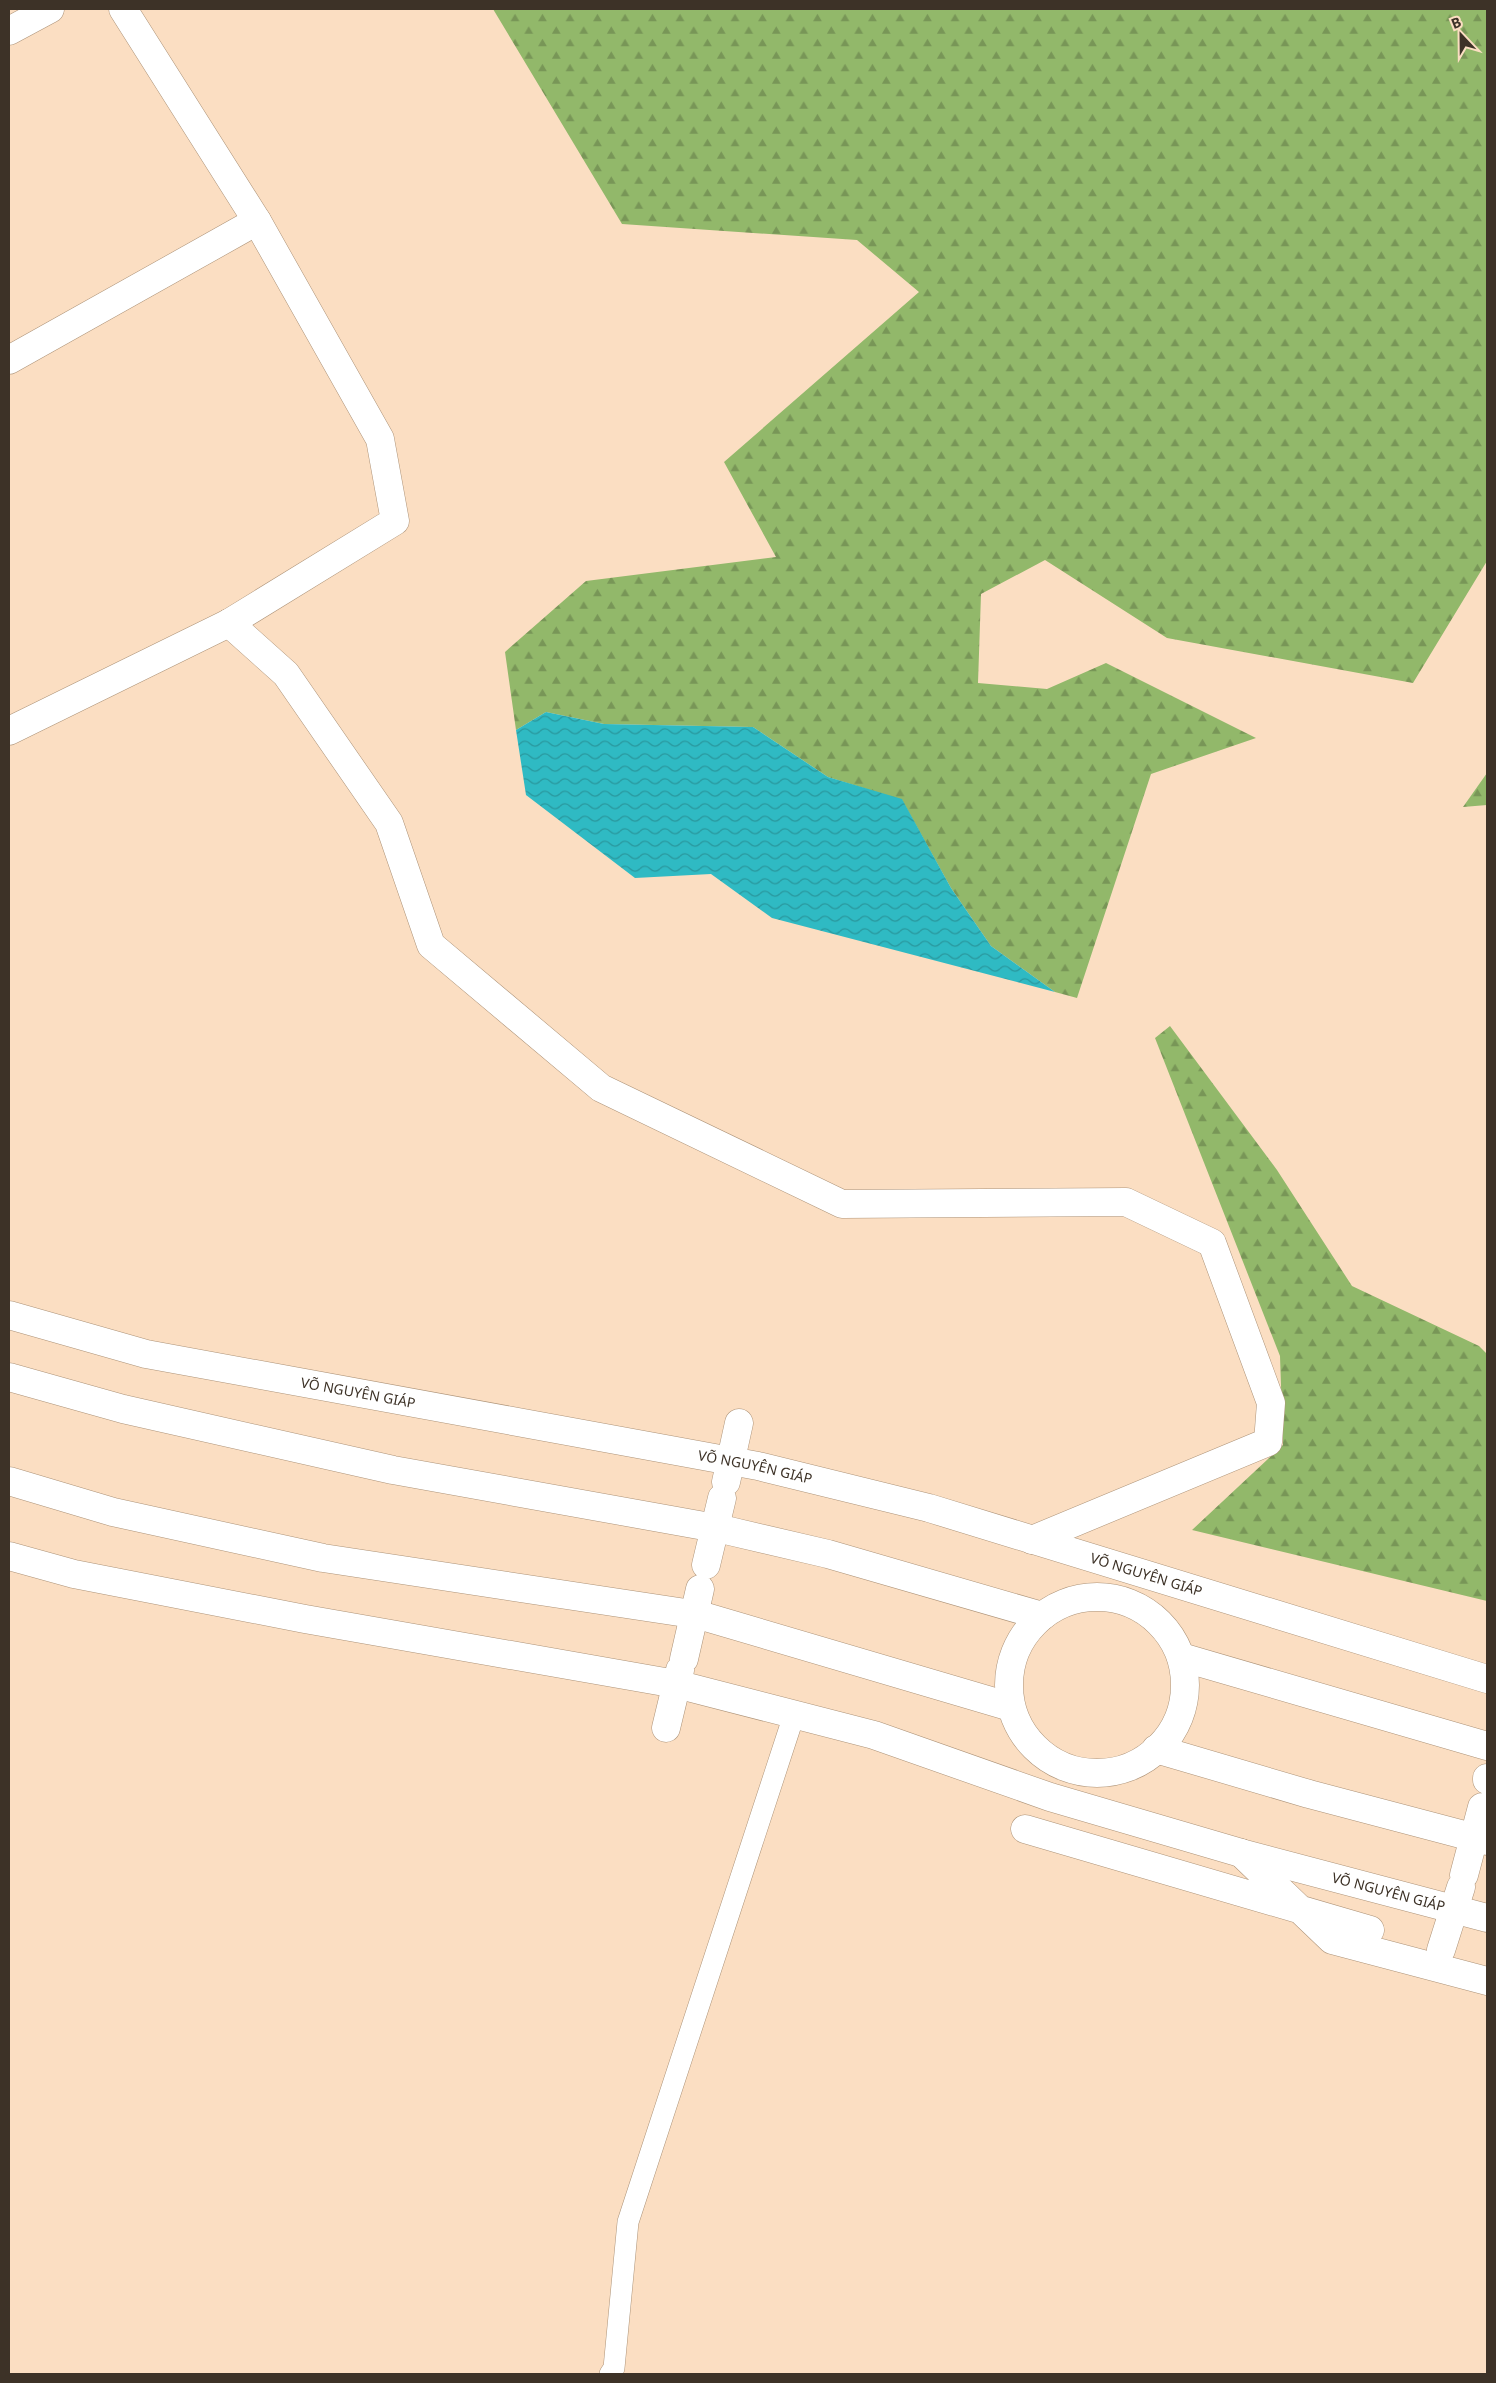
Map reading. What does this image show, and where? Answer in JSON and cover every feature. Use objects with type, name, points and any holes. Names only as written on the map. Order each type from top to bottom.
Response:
[{"type":"main road","points":[[9,31],[50,9]]},
{"type":"main road","points":[[9,731],[229,624],[395,521],[380,439],[257,221],[123,9]]},
{"type":"main road","points":[[9,360],[257,221]]},
{"type":"main road","points":[[229,624],[286,674],[390,823],[431,945],[601,1088],[842,1204],[1126,1202],[1212,1243],[1271,1403],[1268,1442],[1032,1540]]},
{"type":"main road","name":"VÕ NGUYÊN GIÁP","points":[[9,1315],[146,1354],[726,1480],[929,1508],[1487,1679]]},
{"type":"main road","points":[[9,1377],[123,1410],[393,1470],[714,1527],[828,1554],[1042,1616]]},
{"type":"main road","points":[[666,1728],[739,1423]]},
{"type":"main road","points":[[9,1481],[113,1512],[323,1558],[694,1615],[1011,1707]]},
{"type":"main road","name":"VÕ NGUYÊN GIÁP","points":[[9,1556],[74,1574],[305,1619],[680,1671],[794,1715],[874,1735],[1050,1798],[1241,1853],[1459,1891],[1487,1918]]},
{"type":"main road","points":[[1123,1601],[1134,1571]]},
{"type":"main road","points":[[1089,1597],[1107,1597],[1123,1601],[1153,1616],[1174,1642],[1181,1657],[1184,1682],[1182,1707],[1172,1730],[1156,1749],[1132,1765],[1104,1773],[1075,1770],[1062,1766],[1047,1758],[1030,1742],[1017,1722],[1011,1707],[1008,1678],[1011,1664],[1022,1638],[1042,1616],[1056,1608],[1089,1597]]},
{"type":"main road","points":[[1181,1657],[1487,1746]]},
{"type":"main road","points":[[1156,1749],[1480,1840]]},
{"type":"main road","points":[[1050,1798],[1062,1766]]},
{"type":"main road","points":[[1441,1950],[1459,1891],[1480,1840],[1482,1807]]},
{"type":"main road","points":[[1025,1829],[1370,1930]]},
{"type":"main road","points":[[1241,1853],[1332,1940],[1487,1981]]},
{"type":"lane","points":[[610,2374],[614,2368],[628,2222],[794,1715]]},
{"type":"green space","points":[[493,9],[1487,9],[1487,561],[1413,683],[1167,638],[1045,560],[981,594],[978,683],[1047,689],[1106,663],[1256,738],[1151,774],[1077,998],[1055,992],[991,946],[951,888],[902,800],[828,777],[753,727],[604,724],[546,712],[516,730],[505,652],[586,581],[776,557],[724,462],[919,292],[857,240],[622,224]]},
{"type":"green space","points":[[1487,773],[1487,805],[1463,807]]},
{"type":"green space","points":[[1170,1026],[1277,1170],[1352,1286],[1479,1346],[1487,1354],[1487,1601],[1192,1530],[1283,1445],[1280,1356],[1155,1038]]},
{"type":"water","points":[[546,712],[604,724],[753,727],[828,777],[902,799],[951,888],[991,946],[1055,992],[772,918],[711,874],[635,878],[526,795],[516,730]]}]
